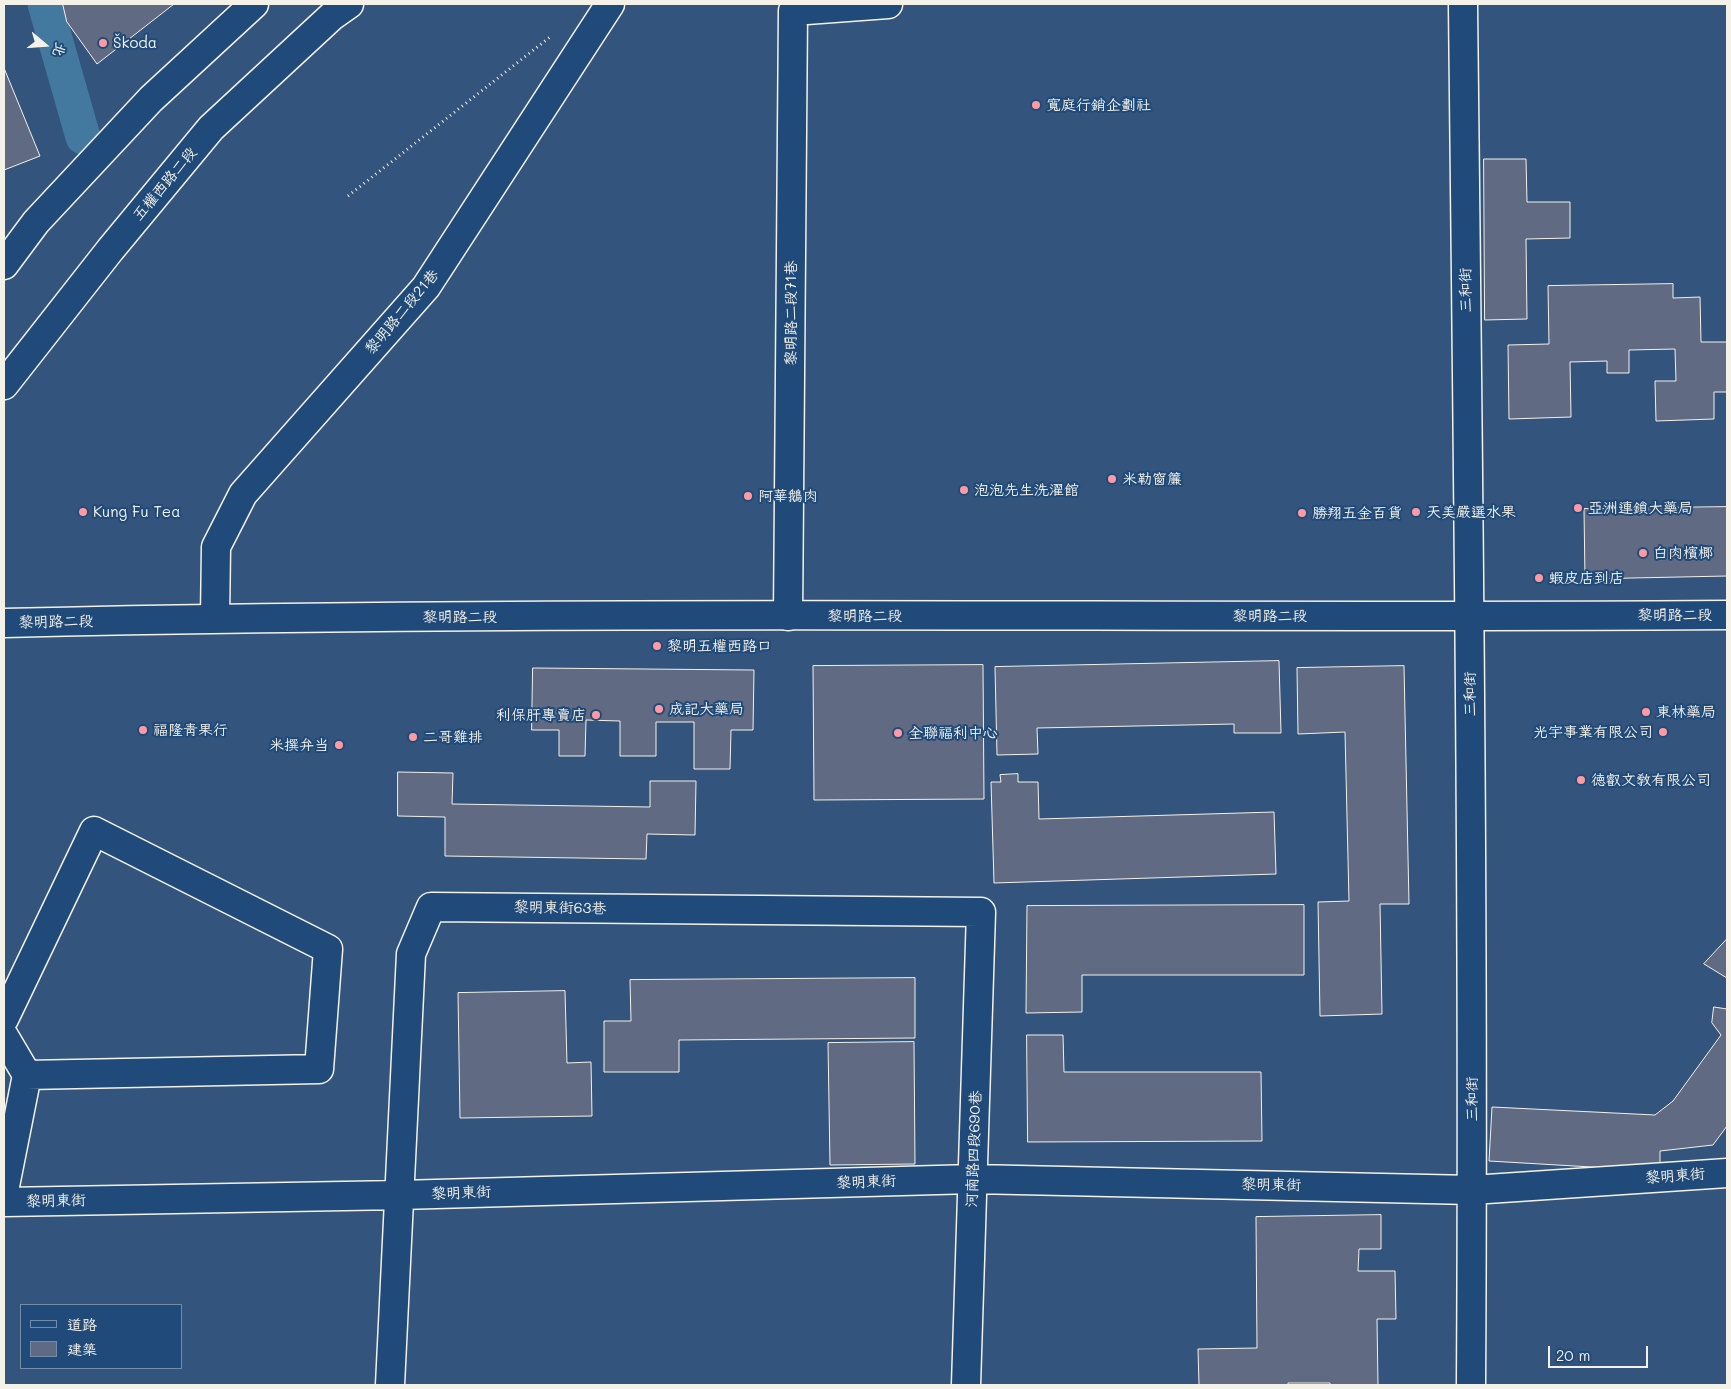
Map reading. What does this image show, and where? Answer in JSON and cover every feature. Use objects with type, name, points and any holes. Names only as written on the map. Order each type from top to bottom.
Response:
[{"type":"street","points":[[4,265],[36,222],[151,99],[254,4]]},
{"type":"street","name":"五權西路二段","points":[[4,385],[110,250],[211,128],[332,16],[349,4]]},
{"type":"street","name":"黎明路二段21巷","points":[[215,618],[216,547],[243,494],[426,287],[610,4]]},
{"type":"street","points":[[791,7],[888,4]]},
{"type":"street","name":"三和街","points":[[1463,4],[1470,616],[1471,1385]]},
{"type":"street","name":"黎明路二段71巷","points":[[788,616],[791,7]]},
{"type":"street","name":"黎明路二段","points":[[4,623],[215,618],[1727,615]]},
{"type":"street","points":[[4,1019],[94,830],[328,949],[319,1069],[27,1075]]},
{"type":"street","name":"黎明東街63巷","points":[[400,1194],[411,954],[431,907],[982,912]]},
{"type":"street","name":"河南路四段690巷","points":[[966,1385],[982,912]]},
{"type":"street","points":[[4,1036],[27,1075],[4,1191]]},
{"type":"street","name":"黎明東街","points":[[4,1202],[973,1179],[1472,1190],[1727,1173]]},
{"type":"street","points":[[390,1385],[400,1194]]},
{"type":"path","points":[[348,196],[554,34]]},
{"type":"building","name":"Škoda","points":[[63,4],[174,4],[97,64],[67,22]]},
{"type":"building","points":[[4,68],[40,156],[4,170]]},
{"type":"building","points":[[1484,159],[1526,159],[1527,202],[1570,202],[1570,238],[1526,239],[1527,319],[1485,320]]},
{"type":"building","points":[[1673,284],[1673,298],[1700,297],[1701,342],[1727,342],[1727,392],[1714,392],[1714,419],[1656,421],[1655,381],[1676,381],[1675,349],[1629,350],[1629,373],[1607,373],[1607,361],[1570,362],[1571,417],[1509,419],[1508,345],[1549,344],[1548,286]]},
{"type":"building","points":[[1727,507],[1727,576],[1585,579],[1584,509]]},
{"type":"building","points":[[1279,661],[1281,733],[1234,733],[1234,724],[1037,728],[1038,754],[997,755],[995,667]]},
{"type":"building","name":"全聯福利中心","points":[[983,665],[984,799],[814,800],[813,666]]},
{"type":"building","points":[[1404,666],[1409,904],[1380,904],[1382,1014],[1320,1016],[1318,902],[1349,901],[1345,732],[1298,734],[1297,668]]},
{"type":"building","points":[[533,668],[754,670],[753,730],[731,730],[730,769],[694,769],[694,722],[656,722],[656,756],[620,756],[620,721],[586,720],[585,756],[559,756],[559,730],[532,730]]},
{"type":"building","points":[[398,772],[453,773],[452,804],[650,807],[650,781],[696,781],[695,835],[647,834],[646,859],[445,856],[445,817],[398,816]]},
{"type":"building","points":[[1018,774],[1018,782],[1038,782],[1039,819],[1274,812],[1276,874],[994,883],[991,782],[1001,782],[1000,775]]},
{"type":"building","points":[[1304,905],[1304,975],[1082,975],[1082,1012],[1026,1013],[1027,906]]},
{"type":"building","points":[[1727,939],[1727,978],[1704,964]]},
{"type":"building","points":[[915,978],[915,1038],[679,1040],[679,1072],[604,1072],[604,1021],[631,1021],[630,980]]},
{"type":"building","points":[[565,991],[567,1063],[591,1062],[592,1116],[460,1118],[458,993]]},
{"type":"building","points":[[1714,1007],[1727,1009],[1727,1126],[1713,1145],[1660,1151],[1660,1171],[1489,1161],[1492,1107],[1655,1115],[1673,1101],[1721,1035],[1712,1023]]},
{"type":"building","points":[[1027,1035],[1063,1035],[1064,1072],[1261,1072],[1262,1141],[1028,1142]]},
{"type":"building","points":[[914,1042],[915,1164],[830,1165],[828,1043]]},
{"type":"building","points":[[1381,1215],[1381,1249],[1359,1249],[1358,1271],[1395,1271],[1396,1319],[1377,1319],[1378,1385],[1288,1383],[1288,1385],[1199,1385],[1198,1349],[1257,1348],[1256,1217]]},
{"type":"waterway","points":[[45,4],[83,137]]},
{"type":"place","name":"Škoda","points":[[103,43]]},
{"type":"place","name":"寬庭行銷企劃社","points":[[1036,105]]},
{"type":"place","name":"米勒窗簾","points":[[1112,479]]},
{"type":"place","name":"泡泡先生洗濯館","points":[[964,490]]},
{"type":"place","name":"阿華鵝肉","points":[[748,496]]},
{"type":"place","name":"亞洲連鎖大藥局","points":[[1578,508]]},
{"type":"place","name":"Kung Fu Tea","points":[[83,512]]},
{"type":"place","name":"天美嚴選水果","points":[[1416,512]]},
{"type":"place","name":"勝翔五金百貨","points":[[1302,513]]},
{"type":"place","name":"白肉檳榔","points":[[1643,553]]},
{"type":"place","name":"蝦皮店到店","points":[[1539,578]]},
{"type":"place","name":"黎明五權西路口","points":[[657,646]]},
{"type":"place","name":"成記大藥局","points":[[659,709]]},
{"type":"place","name":"東林藥局","points":[[1646,712]]},
{"type":"place","name":"利保肝專賣店","points":[[596,715]]},
{"type":"place","name":"福隆青果行","points":[[143,730]]},
{"type":"place","name":"光宇事業有限公司","points":[[1663,732]]},
{"type":"place","name":"全聯福利中心","points":[[898,733]]},
{"type":"place","name":"二哥雞排","points":[[413,737]]},
{"type":"place","name":"米撰弁当","points":[[339,745]]},
{"type":"place","name":"徳叡文教有限公司","points":[[1581,780]]}]
